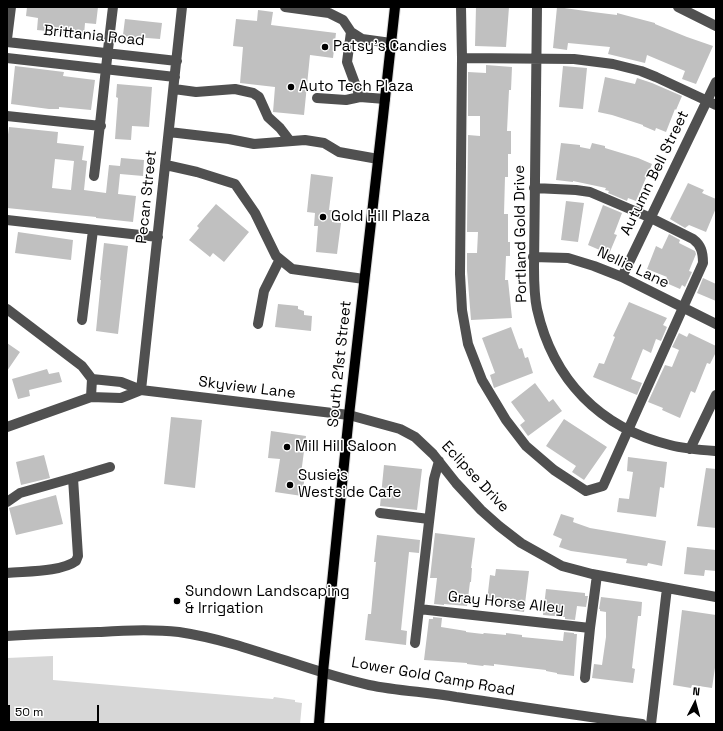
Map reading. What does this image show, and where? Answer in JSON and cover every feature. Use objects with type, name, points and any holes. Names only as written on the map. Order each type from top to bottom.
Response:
[{"type":"main road","name":"South 21st Street","points":[[319,724],[349,415],[395,7]]},
{"type":"street","points":[[7,41],[11,7]]},
{"type":"street","points":[[94,176],[113,7]]},
{"type":"street","name":"Pecan Street","points":[[141,390],[182,7]]},
{"type":"street","points":[[285,7],[329,13],[342,20],[351,32],[362,39],[391,43]]},
{"type":"street","points":[[461,7],[460,266],[462,310],[468,344],[482,380],[506,420],[526,446],[554,470],[586,491],[603,486],[703,263],[702,250],[698,243],[693,239],[651,218],[590,192],[534,188]]},
{"type":"street","name":"Portland Gold Drive","points":[[537,7],[533,257],[534,287],[542,328],[557,364],[568,382],[598,410],[628,430],[671,446],[690,449],[716,450]]},
{"type":"street","points":[[678,7],[716,26]]},
{"type":"street","points":[[351,32],[347,62],[360,97]]},
{"type":"street","name":"Brittania Road","points":[[7,41],[177,61]]},
{"type":"street","name":"Brittania Road","points":[[7,58],[175,76]]},
{"type":"street","points":[[462,58],[574,59],[596,61],[628,68],[656,77],[712,102]]},
{"type":"street","name":"Autumn Bell Street","points":[[622,277],[712,102],[716,82]]},
{"type":"street","points":[[174,89],[196,92],[235,88],[253,93],[259,97],[268,118],[280,128],[290,141]]},
{"type":"street","points":[[317,98],[346,100],[360,97],[385,99]]},
{"type":"street","points":[[7,116],[100,126]]},
{"type":"street","points":[[169,132],[229,139],[254,144],[305,140],[324,143],[339,152],[378,159]]},
{"type":"street","points":[[166,164],[236,184],[254,213],[276,256],[292,269],[364,279]]},
{"type":"street","points":[[7,220],[158,237]]},
{"type":"street","points":[[82,320],[93,230]]},
{"type":"street","name":"Nellie Lane","points":[[533,257],[568,258],[594,266],[622,277],[716,324]]},
{"type":"street","points":[[258,324],[264,291],[280,259]]},
{"type":"street","points":[[7,309],[82,366],[92,379],[91,397]]},
{"type":"street","name":"Skyview Lane","points":[[92,379],[121,382],[141,390],[349,415]]},
{"type":"street","name":"Skyview Lane","points":[[7,427],[91,397],[121,398],[141,390]]},
{"type":"street","points":[[690,449],[716,395]]},
{"type":"street","name":"Eclipse Drive","points":[[349,415],[400,429],[415,437],[439,461],[456,483],[481,510],[521,542],[562,566],[597,575],[716,596]]},
{"type":"street","points":[[414,643],[434,479],[439,461]]},
{"type":"street","points":[[7,502],[20,493],[110,467]]},
{"type":"street","points":[[7,574],[62,568],[76,561],[78,556],[73,478]]},
{"type":"street","points":[[380,513],[429,518]]},
{"type":"street","points":[[585,678],[597,575]]},
{"type":"street","points":[[651,724],[667,588]]},
{"type":"street","name":"Gray Horse Alley","points":[[419,609],[590,628]]},
{"type":"street","name":"Lower Gold Camp Road","points":[[7,636],[157,630],[178,632],[244,647],[370,685],[455,696],[563,719],[642,724]]},
{"type":"shaded area","points":[[53,656],[53,680],[273,699],[274,697],[295,700],[295,702],[302,703],[300,724],[7,724],[7,658]]},
{"type":"building","points":[[27,7],[98,7],[96,24],[85,23],[84,35],[37,30],[38,18],[26,16]]},
{"type":"building","points":[[476,7],[509,7],[506,47],[475,46]]},
{"type":"building","points":[[557,7],[617,15],[617,13],[655,23],[687,37],[713,46],[696,84],[682,79],[685,71],[647,55],[645,63],[608,54],[610,47],[568,43],[567,50],[553,48]]},
{"type":"building","points":[[258,10],[273,12],[271,25],[336,33],[333,58],[310,55],[304,115],[273,112],[275,87],[240,83],[243,47],[233,46],[236,19],[257,21]]},
{"type":"building","points":[[125,19],[162,23],[160,39],[134,37],[133,44],[122,43]]},
{"type":"building","points":[[486,65],[512,67],[507,131],[511,131],[511,154],[508,154],[508,177],[505,177],[504,214],[508,214],[508,242],[510,242],[510,256],[506,256],[505,280],[508,280],[512,318],[471,320],[467,253],[477,253],[478,232],[467,232],[468,135],[480,136],[480,116],[468,116],[468,72],[486,73]]},
{"type":"building","points":[[15,66],[64,72],[63,76],[95,80],[91,110],[59,107],[59,109],[49,109],[11,104]]},
{"type":"building","points":[[563,66],[587,68],[583,109],[559,107]]},
{"type":"building","points":[[605,77],[635,84],[637,78],[682,96],[666,132],[656,128],[655,131],[643,125],[598,112]]},
{"type":"building","points":[[117,84],[152,87],[149,127],[132,126],[131,140],[115,139],[118,98],[116,97]]},
{"type":"building","points":[[9,127],[58,132],[57,143],[84,146],[82,160],[87,161],[84,190],[106,193],[109,165],[120,166],[121,158],[144,160],[143,176],[120,174],[118,194],[136,196],[133,222],[7,208],[7,142]],"holes":[[[55,159],[74,161],[71,190],[52,188]]]},
{"type":"building","points":[[561,143],[580,145],[580,147],[590,149],[592,143],[605,146],[605,148],[652,164],[636,201],[628,198],[627,201],[608,193],[609,191],[605,190],[606,188],[573,181],[556,180]]},
{"type":"building","name":"Gold Hill Plaza","points":[[311,174],[333,177],[329,210],[333,210],[332,222],[341,223],[337,254],[316,252],[318,226],[314,226],[315,213],[307,212]]},
{"type":"building","points":[[688,183],[704,190],[702,193],[716,199],[716,208],[706,232],[689,225],[685,228],[670,219]]},
{"type":"building","points":[[566,201],[584,203],[578,242],[561,240]]},
{"type":"building","points":[[216,204],[249,232],[224,262],[213,253],[210,257],[189,240],[199,228],[197,226]]},
{"type":"building","points":[[603,205],[622,213],[614,234],[617,235],[609,254],[588,245]]},
{"type":"building","points":[[18,232],[73,240],[71,260],[15,253]]},
{"type":"building","points":[[669,234],[680,240],[679,243],[695,251],[696,254],[689,271],[692,272],[685,287],[682,285],[680,289],[664,282],[667,277],[647,269],[656,246],[662,249]]},
{"type":"building","points":[[104,243],[128,246],[118,334],[96,331]]},
{"type":"building","points":[[703,278],[716,284],[716,301],[697,293]]},
{"type":"building","points":[[629,302],[667,318],[663,325],[667,327],[661,341],[656,339],[651,353],[643,349],[631,379],[642,383],[637,395],[593,377],[599,363],[604,364],[615,337],[613,336]]},
{"type":"building","points":[[278,304],[298,306],[298,309],[304,311],[304,315],[312,316],[311,331],[275,327]]},
{"type":"building","points":[[511,327],[519,349],[522,348],[525,358],[528,357],[533,373],[494,388],[490,375],[495,373],[482,338]]},
{"type":"building","points":[[679,333],[687,337],[689,333],[716,346],[716,352],[710,364],[707,363],[695,393],[691,391],[680,418],[662,410],[663,408],[648,402],[665,365],[672,367],[679,350],[672,347]]},
{"type":"building","points":[[7,343],[20,352],[7,371]]},
{"type":"building","points":[[47,369],[49,374],[59,372],[62,382],[29,390],[30,396],[18,399],[12,379]]},
{"type":"building","points":[[535,383],[549,402],[553,399],[562,411],[528,436],[520,425],[525,421],[511,402]]},
{"type":"building","points":[[171,417],[202,420],[195,488],[164,484]]},
{"type":"building","points":[[564,419],[607,447],[584,480],[572,472],[576,466],[546,446]]},
{"type":"building","points":[[271,431],[306,436],[301,474],[305,475],[302,496],[275,492],[280,459],[268,458]]},
{"type":"building","points":[[44,455],[50,478],[21,485],[16,462]]},
{"type":"building","points":[[628,457],[667,462],[664,488],[660,487],[656,517],[617,512],[619,498],[629,499],[633,472],[627,471]]},
{"type":"building","points":[[384,465],[422,469],[417,510],[380,506]]},
{"type":"building","points":[[706,468],[716,469],[716,528],[697,526]]},
{"type":"building","points":[[56,495],[63,524],[16,535],[9,508]]},
{"type":"building","points":[[561,514],[574,518],[573,522],[590,528],[666,541],[662,566],[648,563],[647,566],[626,563],[627,559],[571,551],[559,547],[562,539],[553,535]]},
{"type":"building","points":[[435,533],[475,538],[467,606],[434,604],[437,578],[430,578]]},
{"type":"building","points":[[377,535],[420,540],[419,553],[409,552],[401,630],[407,631],[406,645],[365,640],[368,614],[371,614]]},
{"type":"building","points":[[687,547],[716,550],[716,571],[705,570],[704,576],[684,574]]},
{"type":"building","points":[[496,569],[529,571],[524,612],[510,610],[511,604],[487,601],[490,575],[495,576]]},
{"type":"building","points":[[546,589],[585,593],[585,596],[588,596],[586,607],[577,606],[575,620],[565,619],[565,617],[543,615]]},
{"type":"building","points":[[601,597],[642,602],[641,616],[638,616],[632,668],[635,669],[633,683],[592,678],[594,664],[602,665],[606,637],[606,612],[600,611],[599,609]]},
{"type":"building","points":[[682,610],[716,615],[716,661],[712,688],[692,685],[691,688],[673,685]]},
{"type":"building","points":[[433,617],[442,618],[441,627],[466,632],[506,635],[506,633],[522,635],[522,637],[563,641],[564,632],[577,634],[574,676],[557,674],[546,670],[494,664],[494,666],[483,666],[467,663],[424,660],[429,619],[433,619]]},
{"type":"place","name":"Patsy's Candies","points":[[325,47]]},
{"type":"place","name":"Auto Tech Plaza","points":[[291,87]]},
{"type":"place","name":"Gold Hill Plaza","points":[[323,217]]},
{"type":"place","name":"Mill Hill Saloon","points":[[287,447]]},
{"type":"place","name":"Susie's Westside Cafe","points":[[290,485]]},
{"type":"place","name":"Sundown Landscaping & Irrigation","points":[[177,601]]}]
